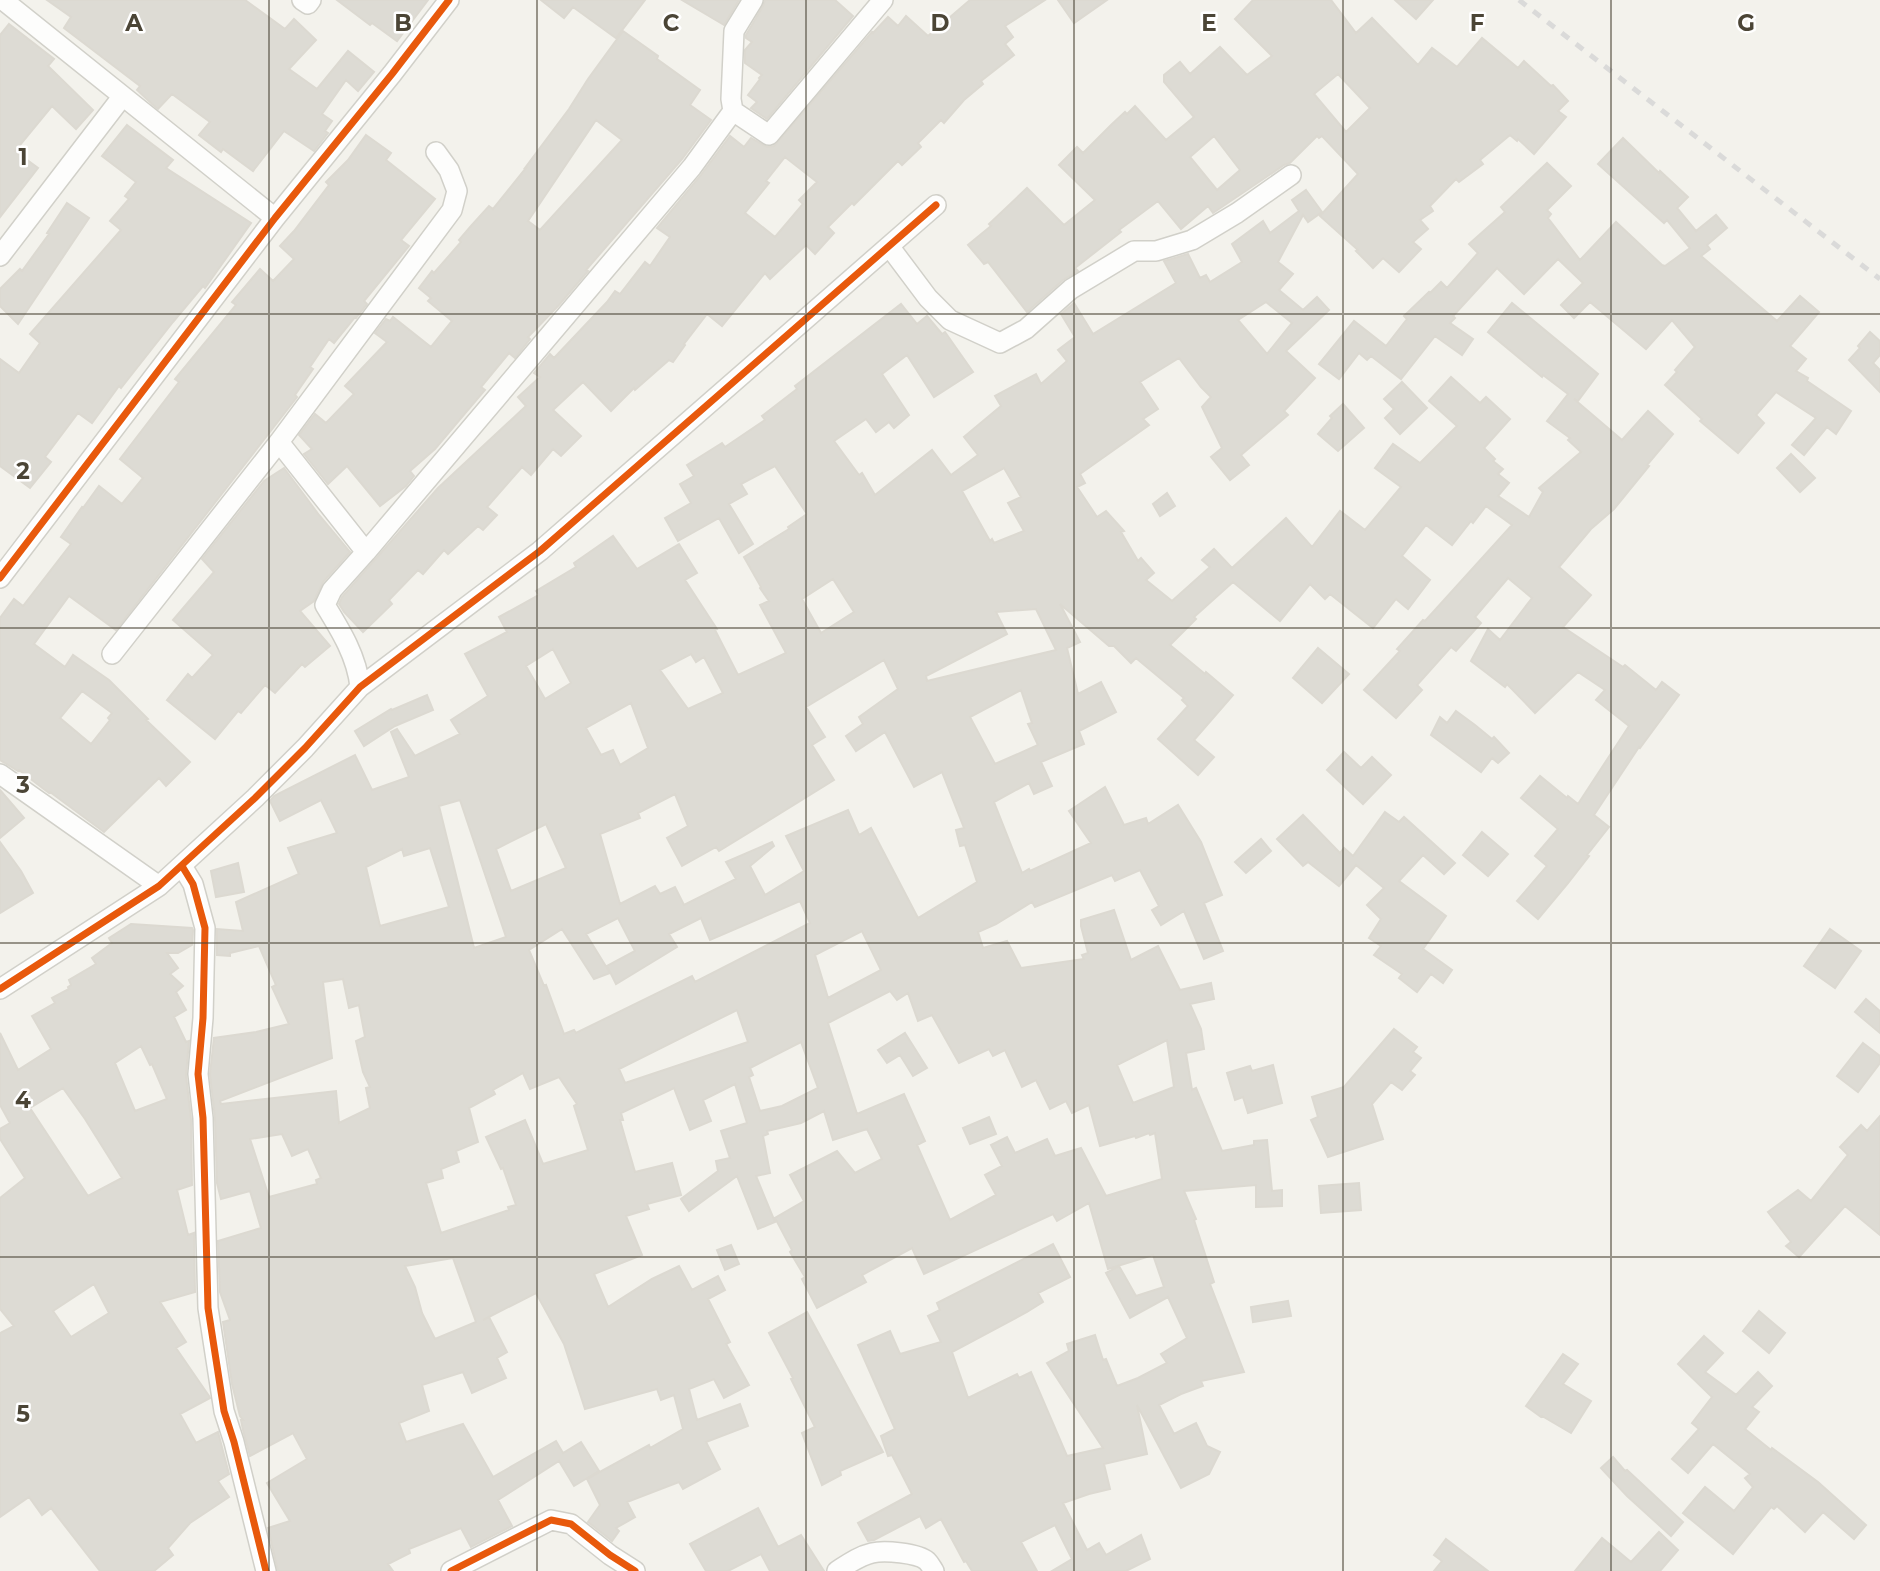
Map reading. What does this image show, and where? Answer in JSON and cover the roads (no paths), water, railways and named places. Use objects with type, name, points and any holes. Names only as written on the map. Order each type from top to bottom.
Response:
[{"type":"street","points":[[302,0],[308,4],[311,0]]},
{"type":"street","points":[[0,578],[275,218],[449,0]]},
{"type":"street","points":[[360,687],[359,671],[349,647],[325,605],[332,590],[684,177],[733,111],[731,99],[734,31],[753,0]]},
{"type":"street","points":[[733,111],[769,135],[883,0]]},
{"type":"street","points":[[4,6],[275,218]]},
{"type":"street","points":[[0,256],[122,97]]},
{"type":"street","points":[[112,654],[279,442],[452,210],[457,191],[449,170],[436,152]]},
{"type":"street","points":[[889,246],[928,298],[950,320],[1000,343],[1026,330],[1071,289],[1133,251],[1157,251],[1192,240],[1237,214],[1291,175]]},
{"type":"street","points":[[0,989],[159,886],[255,799],[360,687],[540,551],[936,205]]},
{"type":"street","points":[[279,442],[366,552]]},
{"type":"street","points":[[0,774],[159,886]]},
{"type":"street","points":[[182,866],[193,884],[205,928],[203,1018],[198,1074],[203,1118],[208,1308],[224,1411],[266,1571]]},
{"type":"street","points":[[451,1571],[551,1520],[571,1524],[635,1571]]},
{"type":"street","points":[[837,1571],[857,1558],[874,1552],[901,1553],[921,1558],[927,1561],[934,1571]]},
{"type":"railway","points":[[1519,0],[1880,279]]}]
